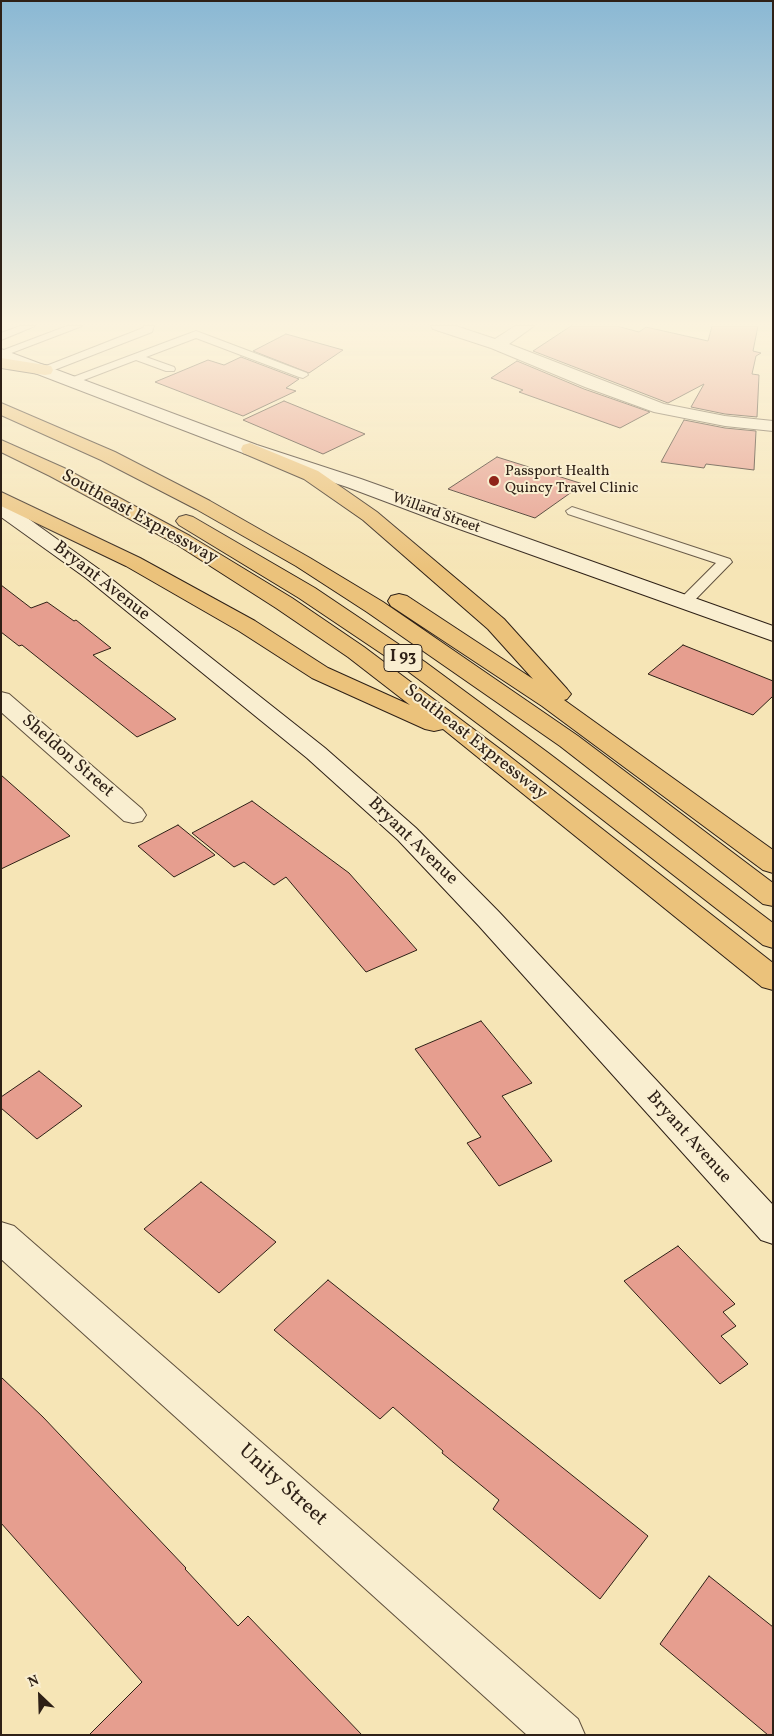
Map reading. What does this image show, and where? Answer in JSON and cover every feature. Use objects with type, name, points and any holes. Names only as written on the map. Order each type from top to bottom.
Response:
[{"type":"highway","name":"I 93","points":[[31,407],[126,449],[290,535],[431,621],[592,730],[773,864]]},
{"type":"highway","name":"I 93","points":[[1,408],[108,456],[194,500],[303,562],[375,607],[569,740],[773,896]]},
{"type":"highway","name":"I 93","points":[[1,428],[85,468],[205,531],[343,616],[496,724],[773,938]]},
{"type":"highway","name":"Southeast Expressway","points":[[1,445],[134,513],[248,580],[356,652],[476,742],[773,979]]},
{"type":"highway","points":[[250,449],[311,475],[370,516],[496,624],[592,730]]},
{"type":"highway","points":[[1,498],[133,562],[247,626],[320,674],[476,742]]},
{"type":"main road","name":"Willard Street","points":[[140,407],[250,449],[354,483],[455,521],[773,634]]},
{"type":"main road","points":[[657,407],[725,421],[773,426]]},
{"type":"main road","name":"Bryant Avenue","points":[[1,508],[93,574],[268,714],[316,753],[407,834],[483,912],[773,1229]]},
{"type":"main road","name":"Sheldon Street","points":[[1,699],[132,815]]},
{"type":"main road","name":"Unity Street","points":[[1,1238],[562,1735]]},
{"type":"lane","points":[[572,511],[725,562],[684,603]]},
{"type":"building","points":[[220,407],[262,407],[243,416]]},
{"type":"building","points":[[271,407],[299,407],[365,434],[323,454],[243,420]]},
{"type":"building","points":[[561,407],[636,407],[650,412],[620,428]]},
{"type":"building","points":[[691,407],[757,407],[757,417],[725,414]]},
{"type":"building","points":[[684,420],[725,428],[756,431],[754,470],[706,464],[704,468],[661,462]]},
{"type":"building","points":[[497,457],[583,484],[535,518],[448,489]]},
{"type":"building","points":[[1,585],[31,608],[47,602],[74,621],[76,620],[111,648],[93,655],[176,719],[137,737],[22,645],[19,646],[1,632]]},
{"type":"building","points":[[683,645],[773,681],[773,696],[753,715],[648,674]]},
{"type":"building","points":[[1,775],[70,836],[1,869]]},
{"type":"building","points":[[252,801],[349,873],[417,950],[366,972],[286,877],[274,885],[244,862],[234,867],[192,833]]},
{"type":"building","points":[[178,825],[215,855],[174,877],[138,846]]},
{"type":"building","points":[[481,1021],[532,1083],[502,1096],[552,1161],[499,1186],[467,1143],[481,1137],[415,1049]]},
{"type":"building","points":[[39,1071],[82,1106],[37,1139],[1,1108],[1,1097]]},
{"type":"building","points":[[201,1182],[276,1242],[219,1293],[144,1229]]},
{"type":"building","points":[[678,1246],[735,1304],[723,1312],[736,1326],[721,1336],[748,1364],[720,1384],[624,1281]]},
{"type":"building","points":[[328,1280],[648,1536],[600,1599],[493,1509],[499,1500],[442,1453],[443,1451],[393,1407],[380,1419],[274,1330]]},
{"type":"building","points":[[1,1377],[43,1417],[186,1568],[238,1626],[248,1616],[362,1735],[89,1735],[142,1682],[1,1523]]},
{"type":"building","points":[[709,1576],[773,1627],[773,1735],[768,1735],[660,1644]]},
{"type":"place","name":"Passport Health Quincy Travel Clinic","points":[[494,481]]}]
